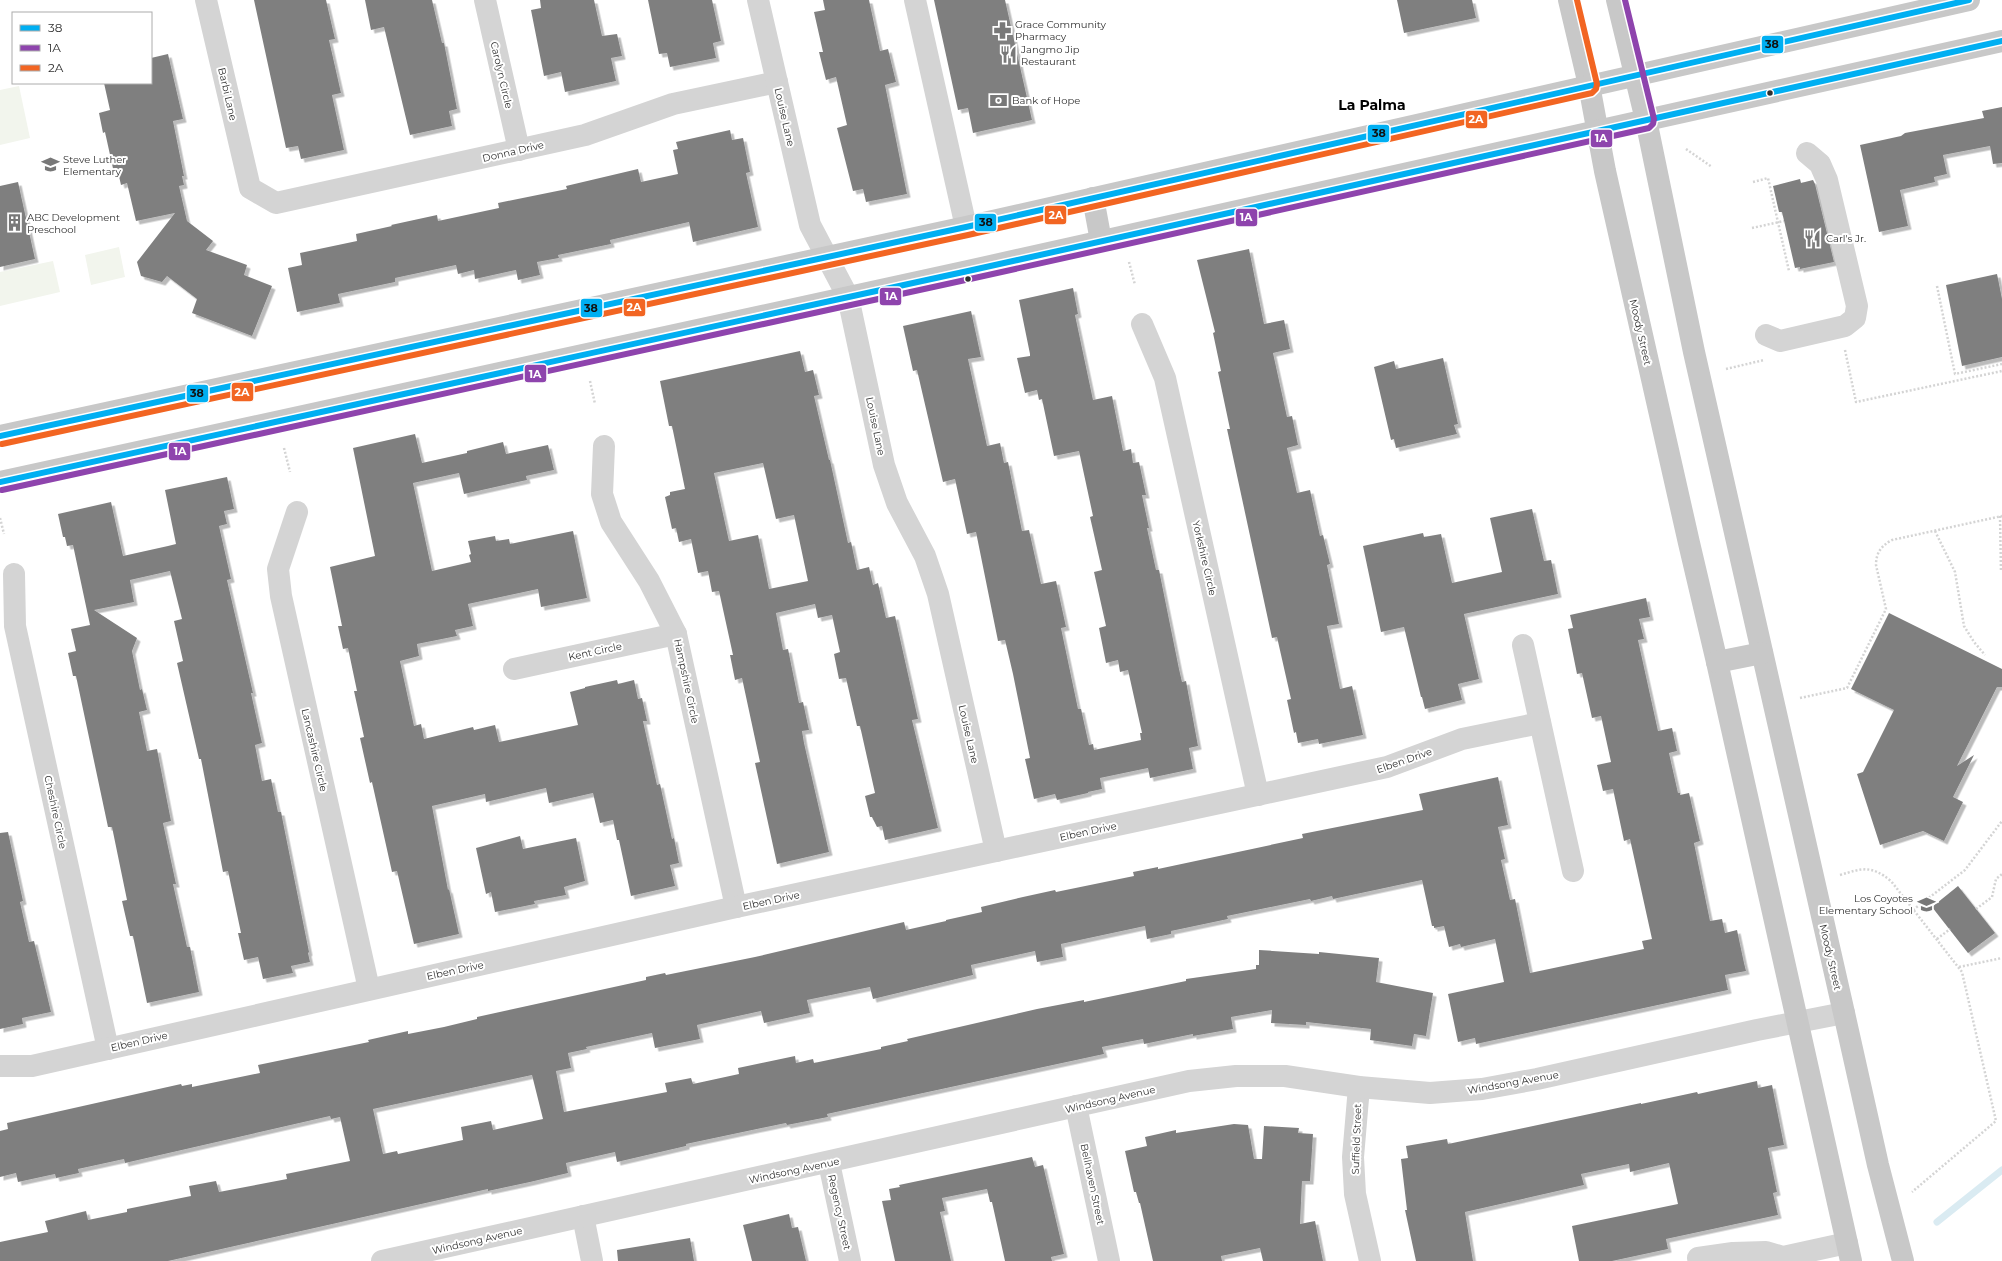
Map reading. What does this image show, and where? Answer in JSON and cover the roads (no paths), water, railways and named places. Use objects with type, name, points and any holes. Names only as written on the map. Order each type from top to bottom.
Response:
[{"type":"main road","name":"Moody Street","points":[[1569,0],[1599,130],[1607,178],[1849,1252]]},
{"type":"main road","name":"Moody Street","points":[[1617,0],[1636,74],[1696,359],[1878,1165],[1903,1261]]},
{"type":"main road","points":[[0,436],[966,227],[1636,74],[1969,0]]},
{"type":"main road","points":[[0,482],[848,297],[2002,41]]},
{"type":"main road","points":[[1093,198],[1101,241]]},
{"type":"main road","points":[[1717,662],[1762,652]]},
{"type":"street","name":"Barbi Lane","points":[[206,0],[250,188]]},
{"type":"street","name":"Carolyn Circle","points":[[485,0],[519,150]]},
{"type":"street","name":"Louise Lane","points":[[758,0],[810,225],[848,297],[884,465],[897,503],[925,556],[938,594],[996,851]]},
{"type":"street","points":[[915,0],[966,227]]},
{"type":"street","name":"Donna Drive","points":[[250,188],[276,203],[585,135],[674,104],[777,82]]},
{"type":"street","points":[[1766,335],[1780,341],[1845,326],[1855,318],[1857,306],[1827,180],[1820,164],[1807,153]]},
{"type":"street","name":"Yorkshire Circle","points":[[1142,324],[1165,378],[1258,795]]},
{"type":"street","name":"Hampshire Circle","points":[[604,446],[602,494],[611,522],[649,581],[676,634],[736,907]]},
{"type":"street","name":"Lancashire Circle","points":[[297,512],[278,569],[281,596],[368,989]]},
{"type":"street","name":"Cheshire Circle","points":[[14,574],[15,626],[108,1049]]},
{"type":"street","name":"Kent Circle","points":[[514,669],[676,634]]},
{"type":"street","points":[[1523,645],[1573,871]]},
{"type":"street","name":"Elben Drive","points":[[0,1066],[32,1066],[736,907],[1387,767],[1462,739],[1540,723]]},
{"type":"street","name":"Windsong Avenue","points":[[382,1261],[829,1163],[1189,1081],[1236,1076],[1285,1076],[1359,1087],[1430,1093],[1482,1089],[1537,1079],[1844,1013]]},
{"type":"street","name":"Suffield Street","points":[[1359,1087],[1353,1157],[1355,1194],[1370,1261]]},
{"type":"street","name":"Bellhaven Street","points":[[1076,1106],[1109,1261]]},
{"type":"street","name":"Regency Street","points":[[829,1163],[850,1261]]},
{"type":"street","points":[[583,1216],[592,1261]]},
{"type":"street","points":[[1698,1258],[1733,1253],[1766,1252],[1782,1259],[1849,1252]]},
{"type":"waterway","points":[[1937,1222],[2002,1170]]},
{"type":"place","name":"Grace Community Pharmacy","points":[[1002,30]]},
{"type":"place","name":"Jangmo Jip Restaurant","points":[[1008,55]]},
{"type":"place","name":"Bank of Hope","points":[[999,100]]},
{"type":"place","name":"Steve Luther Elementary","points":[[50,165]]},
{"type":"place","name":"ABC Development Preschool","points":[[14,223]]},
{"type":"place","name":"Carl's Jr.","points":[[1813,238]]},
{"type":"place","name":"Los Coyotes Elementary School","points":[[1926,904]]},
{"type":"district","name":"La Palma","points":[[1372,105]]}]
